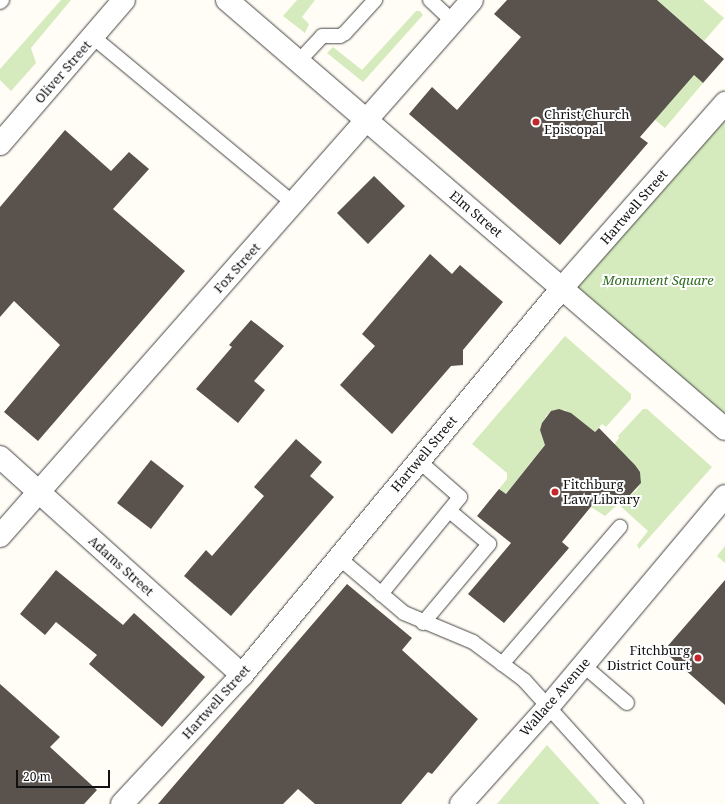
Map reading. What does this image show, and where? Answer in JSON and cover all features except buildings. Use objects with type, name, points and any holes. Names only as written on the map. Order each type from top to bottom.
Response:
[{"type":"street","name":"Oliver Street","points":[[0,144],[124,0]]},
{"type":"street","name":"Elm Street","points":[[227,0],[725,429]]},
{"type":"street","name":"Fox Street","points":[[0,536],[367,122],[472,0]]},
{"type":"street","name":"Hartwell Street","points":[[122,804],[242,675],[562,288],[725,103]]},
{"type":"street","name":"Adams Street","points":[[0,457],[242,675]]},
{"type":"street","name":"Wallace Avenue","points":[[461,804],[549,706],[725,496]]},
{"type":"lane","points":[[298,62],[322,36],[340,36],[345,33],[375,0]]},
{"type":"lane","points":[[430,0],[454,22]]},
{"type":"lane","points":[[93,37],[294,204]]},
{"type":"lane","points":[[381,594],[451,512],[460,497],[419,461]]},
{"type":"lane","points":[[424,623],[489,544],[451,512]]},
{"type":"lane","points":[[502,664],[620,527]]},
{"type":"lane","points":[[339,558],[404,613],[424,623],[473,642],[530,686],[636,804]]},
{"type":"lane","points":[[583,665],[627,703]]},
{"type":"green space","points":[[61,0],[71,0],[31,48],[36,63],[11,91],[0,80],[0,69]]},
{"type":"green space","points":[[297,0],[315,0],[302,17],[309,24],[305,33],[283,16]]},
{"type":"green space","points":[[657,0],[703,0],[724,18],[704,41]]},
{"type":"green space","points":[[416,11],[420,11],[423,15],[363,82],[327,53],[333,47],[362,70]]},
{"type":"green space","points":[[677,60],[703,83],[665,128],[655,120]]},
{"type":"green space","name":"Monument Square","points":[[725,103],[725,429],[562,288]]},
{"type":"green space","points":[[565,336],[631,394],[631,399],[606,427],[602,424],[595,432],[565,410],[551,411],[546,416],[540,430],[547,442],[506,494],[499,489],[507,479],[507,473],[472,444]]},
{"type":"green space","points":[[643,409],[647,409],[712,467],[639,549],[637,545],[648,531],[618,504],[605,516],[591,507],[606,489],[620,497],[629,496],[636,491],[641,483],[640,472],[630,459],[613,446],[619,438],[618,436]]},
{"type":"green space","points":[[725,546],[725,563],[717,556]]},
{"type":"green space","points":[[547,745],[600,804],[497,804]]},
{"type":"place","name":"Christ Church Episcopal","points":[[536,122]]},
{"type":"place","name":"Fitchburg Law Library","points":[[555,492]]},
{"type":"place","name":"Fitchburg District Court","points":[[698,658]]}]
